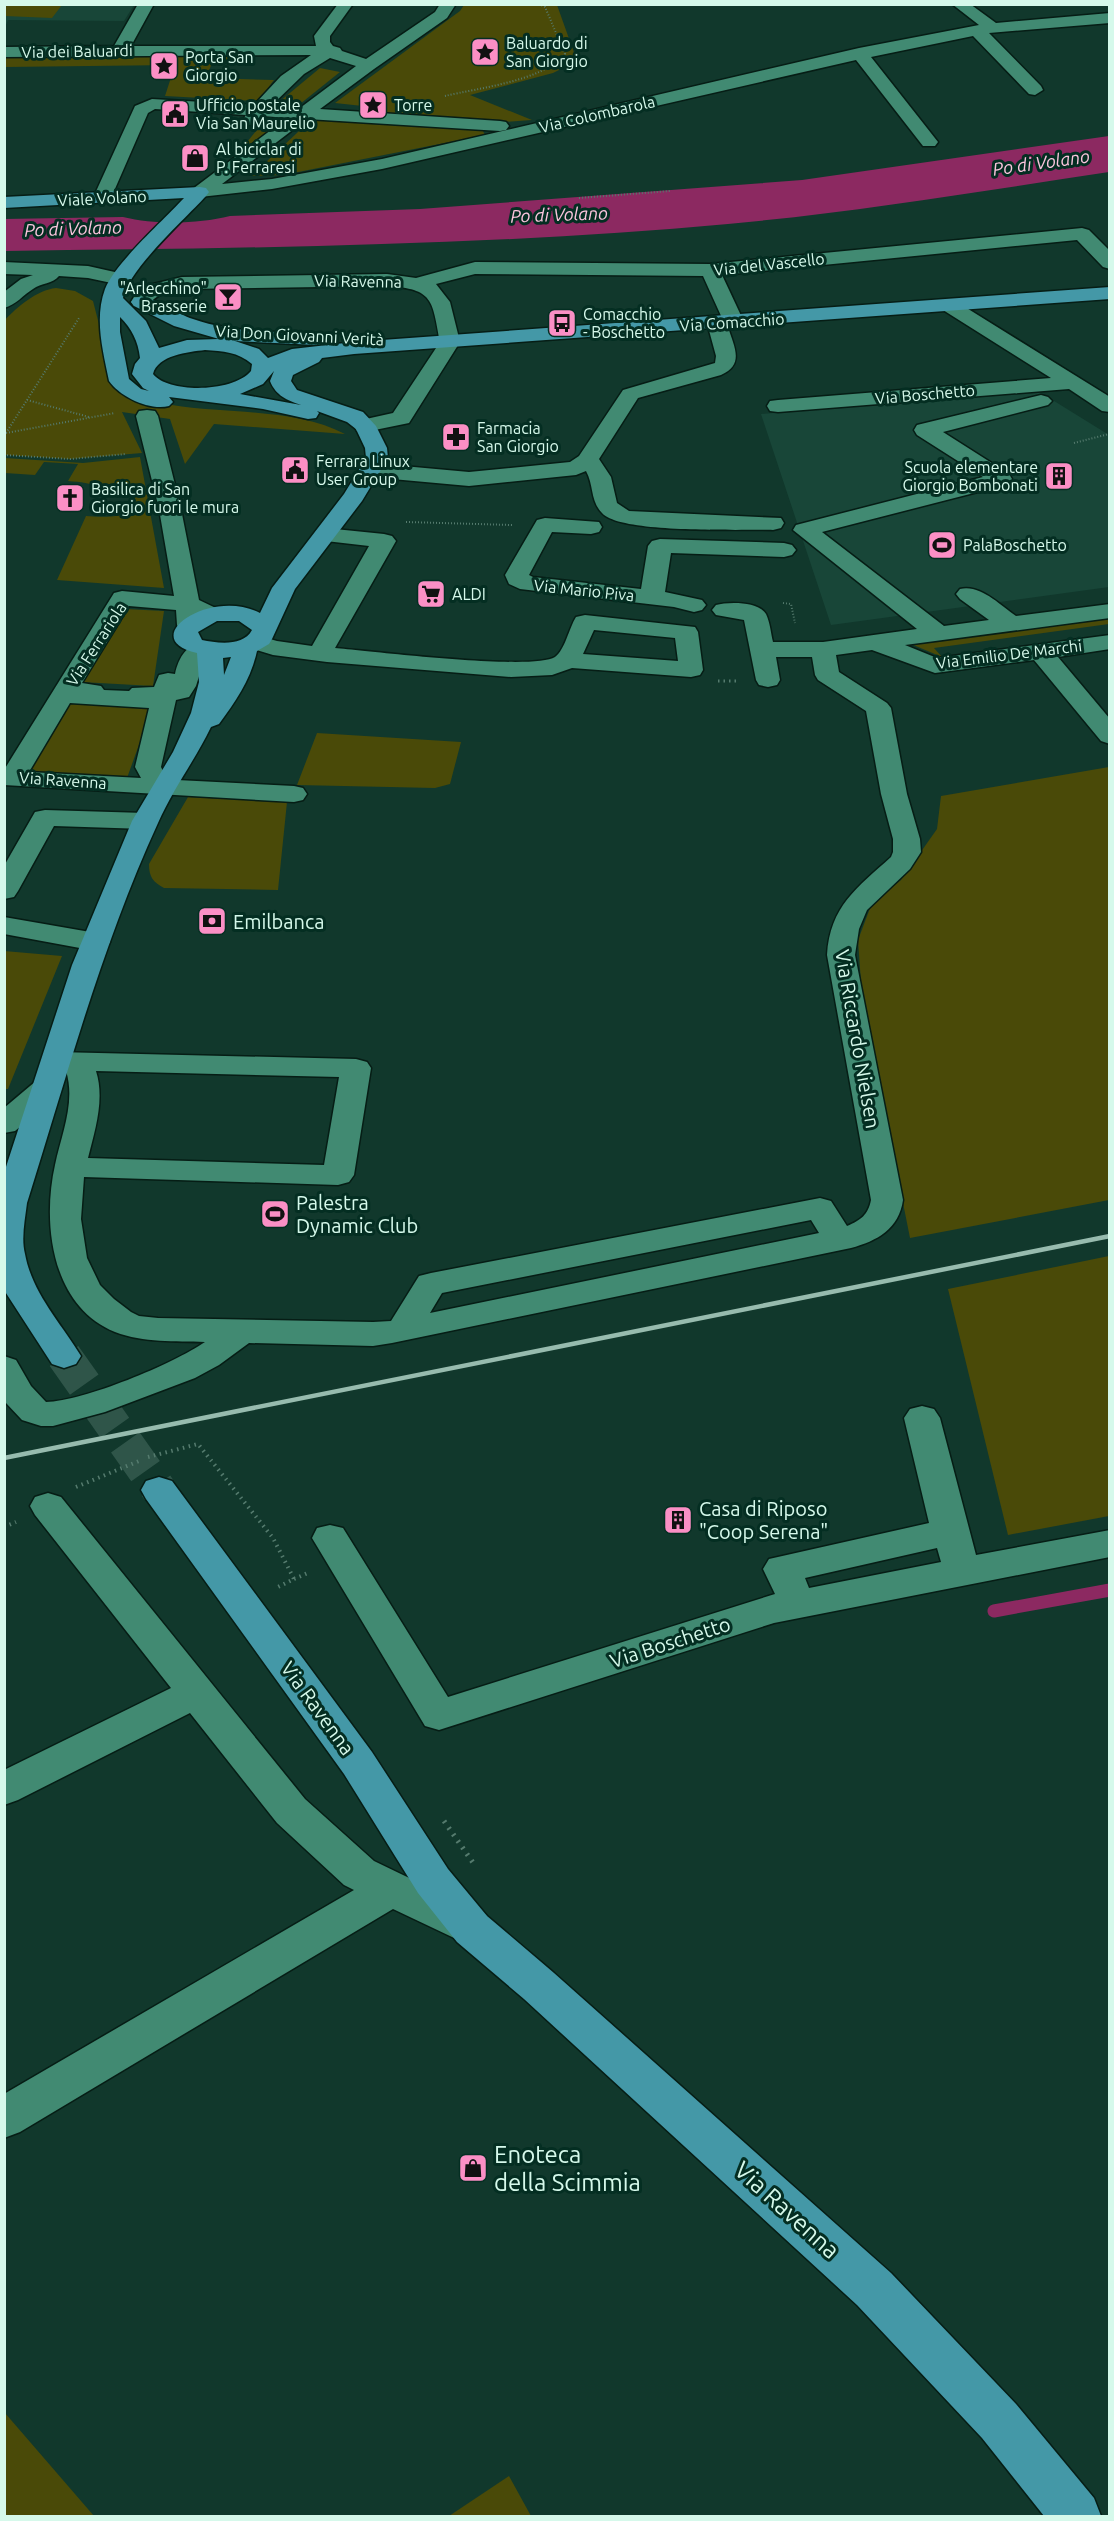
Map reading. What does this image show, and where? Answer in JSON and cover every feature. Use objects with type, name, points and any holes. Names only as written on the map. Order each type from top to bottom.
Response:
[{"type":"main road","name":"Viale Volano","points":[[4,203],[102,198],[206,187]]},
{"type":"main road","points":[[206,187],[185,206],[121,279],[113,299],[110,332],[116,374],[124,387],[150,399],[251,411],[291,409]]},
{"type":"main road","points":[[121,279],[141,302],[150,323],[156,328],[177,339],[202,345],[235,347],[258,358],[267,392],[291,409]]},
{"type":"main road","name":"Via Comacchio","points":[[260,372],[292,355],[354,348],[1110,293]]},
{"type":"main road","points":[[113,299],[140,326],[150,346],[150,359]]},
{"type":"main road","name":"Via Don Giovanni Verità","points":[[141,302],[186,324],[213,331],[252,336],[440,343]]},
{"type":"main road","points":[[64,1356],[17,1282],[8,1254],[8,1227],[11,1203],[58,1070],[86,965],[145,821],[186,752],[231,691],[254,633],[377,458],[368,432],[355,417],[290,394],[282,388],[281,376],[288,368],[299,362],[317,357],[440,343]]},
{"type":"main road","name":"Via Comacchio","points":[[235,347],[311,344],[354,348]]},
{"type":"main road","points":[[202,345],[178,348],[150,359],[145,364],[142,374],[150,384],[168,391],[291,409],[348,424],[368,432]]},
{"type":"main road","points":[[191,394],[230,390],[260,372]]},
{"type":"main road","points":[[195,634],[211,615],[231,614],[254,633]]},
{"type":"main road","points":[[195,634],[230,651],[254,633]]},
{"type":"main road","points":[[186,752],[204,713],[209,695],[212,665],[195,634]]},
{"type":"main road","name":"Via Ravenna","points":[[159,1490],[358,1763],[433,1881],[472,1929],[610,2050],[874,2289],[999,2421],[1076,2517]]},
{"type":"street","points":[[120,51],[146,4]]},
{"type":"street","points":[[346,4],[322,36],[322,43],[330,52],[368,65]]},
{"type":"street","points":[[959,4],[985,29],[1035,90]]},
{"type":"street","points":[[386,33],[445,10]]},
{"type":"street","points":[[206,187],[445,10]]},
{"type":"street","name":"Via Colombarola","points":[[206,187],[272,184],[365,167],[859,53],[985,29],[1110,18]]},
{"type":"street","points":[[206,187],[259,110],[298,71],[315,59],[354,44]]},
{"type":"street","name":"Via dei Baluardi","points":[[4,52],[301,50],[330,52]]},
{"type":"street","points":[[859,53],[929,142]]},
{"type":"street","points":[[102,198],[141,110],[147,105],[158,103],[534,128]]},
{"type":"street","name":"Via del Vascello","points":[[418,283],[475,268],[710,270],[1082,234],[1110,263]]},
{"type":"street","points":[[70,271],[110,266],[142,255]]},
{"type":"street","points":[[4,268],[70,271],[121,279]]},
{"type":"street","points":[[4,268],[85,285],[113,299]]},
{"type":"street","points":[[370,470],[449,478],[483,478],[576,468],[587,460],[630,394],[725,366],[726,322],[710,270]]},
{"type":"street","points":[[4,302],[28,283],[50,276]]},
{"type":"street","name":"Via Ravenna","points":[[141,302],[145,294],[166,285],[201,281],[387,280],[418,283],[432,289],[439,297],[440,343]]},
{"type":"street","points":[[950,306],[1110,406]]},
{"type":"street","points":[[368,432],[401,418],[440,343]]},
{"type":"street","points":[[939,634],[804,530],[1001,479],[926,429],[1078,387]]},
{"type":"street","name":"Via Boschetto","points":[[778,406],[1078,387]]},
{"type":"street","points":[[147,416],[157,451],[195,634],[174,652],[148,767],[154,778],[166,785]]},
{"type":"street","points":[[587,460],[597,467],[606,504],[610,511],[618,516],[637,520],[773,523]]},
{"type":"street","name":"Via Mario Piva","points":[[591,527],[545,525],[517,575],[518,579],[528,584],[694,605],[711,604],[724,610],[747,612],[755,616],[768,680]]},
{"type":"street","points":[[314,654],[384,541],[325,535]]},
{"type":"street","name":"Via Mario Piva","points":[[652,598],[660,546],[784,550]]},
{"type":"street","points":[[968,594],[1011,624]]},
{"type":"street","name":"Via Ferrariola","points":[[164,698],[66,689],[122,598],[195,634]]},
{"type":"street","name":"Via Emilio De Marchi","points":[[823,650],[1110,611]]},
{"type":"street","points":[[254,633],[273,648],[314,654],[522,670],[552,668],[567,660],[691,670],[686,632],[585,622],[567,660]]},
{"type":"street","name":"Via Emilio De Marchi","points":[[875,643],[935,666],[1110,642]]},
{"type":"street","points":[[762,650],[823,650]]},
{"type":"street","name":"Via Riccardo Nielsen","points":[[58,1070],[79,1064],[86,1088],[70,1167],[63,1227],[66,1248],[73,1266],[99,1304],[119,1320],[130,1325],[240,1332],[373,1334],[749,1258],[866,1231],[880,1222],[886,1213],[887,1200],[841,955],[841,934],[850,914],[860,900],[899,865],[907,854],[908,844],[894,795],[878,708],[827,675],[823,650]]},
{"type":"street","points":[[1040,651],[1110,736]]},
{"type":"street","points":[[210,719],[226,709],[247,673],[257,663],[278,656],[314,654]]},
{"type":"street","name":"Via Ravenna","points":[[164,698],[62,695],[12,779],[166,785],[294,794]]},
{"type":"street","points":[[4,891],[45,818],[145,821]]},
{"type":"street","points":[[4,925],[96,942]]},
{"type":"street","points":[[4,1124],[58,1070],[356,1068],[338,1175],[70,1167]]},
{"type":"street","points":[[403,1329],[431,1284],[820,1208],[839,1239]]},
{"type":"street","points":[[730,1225],[749,1258]]},
{"type":"street","points":[[519,1267],[534,1302]]},
{"type":"street","points":[[4,1368],[18,1395],[31,1412],[105,1401],[192,1365],[215,1352],[240,1332]]},
{"type":"street","points":[[922,1418],[950,1532],[963,1571]]},
{"type":"street","name":"Via Ravenna","points":[[48,1506],[291,1811],[359,1873],[472,1929]]},
{"type":"street","points":[[798,1604],[782,1569],[950,1532]]},
{"type":"street","name":"Via Boschetto","points":[[330,1538],[439,1715],[772,1609],[1110,1543]]},
{"type":"street","points":[[4,1789],[197,1692]]},
{"type":"street","points":[[4,2118],[391,1889]]},
{"type":"path","points":[[439,98],[540,72],[561,62],[565,54],[545,7],[539,4]]},
{"type":"path","points":[[579,198],[670,190]]},
{"type":"path","points":[[5,434],[82,314]]},
{"type":"path","points":[[27,400],[90,418]]},
{"type":"path","points":[[5,434],[121,412],[147,416]]},
{"type":"path","points":[[1074,443],[1110,434]]},
{"type":"path","points":[[4,455],[70,459],[157,451]]},
{"type":"path","points":[[396,522],[516,526]]},
{"type":"path","points":[[691,670],[700,679],[708,682],[768,680]]},
{"type":"path","points":[[48,1506],[66,1491],[157,1453],[198,1444],[273,1538],[294,1579],[275,1589]]},
{"type":"shaded area","points":[[5,4],[62,5],[52,18],[5,16]]},
{"type":"shaded area","points":[[5,5],[134,5],[124,21],[8,20],[5,27]]},
{"type":"shaded area","points":[[464,5],[557,5],[577,61],[553,73],[470,95],[532,120],[504,122],[352,112],[372,107],[335,103],[460,11]]},
{"type":"shaded area","points":[[242,53],[240,62],[212,63],[206,78],[274,80],[258,101],[165,96],[175,65],[5,67],[4,55]]},
{"type":"shaded area","points":[[320,68],[340,72],[300,104],[279,102]]},
{"type":"shaded area","points":[[269,115],[285,117],[225,169]]},
{"type":"shaded area","points":[[314,117],[482,129],[485,135],[283,175],[251,176]]},
{"type":"shaded area","points":[[56,288],[75,291],[93,301],[113,379],[142,394],[172,405],[260,413],[305,420],[345,434],[214,424],[185,464],[170,419],[122,412],[142,453],[70,459],[5,455],[5,320],[35,296]]},
{"type":"shaded area","points":[[1038,391],[1109,435],[1109,587],[831,625],[761,414]]},
{"type":"shaded area","points":[[140,457],[164,588],[57,580],[86,516],[108,517],[123,514],[134,506],[136,500],[128,493],[68,481],[78,464],[44,462],[35,475],[5,473],[5,458],[83,463]]},
{"type":"shaded area","points":[[125,609],[164,611],[153,686],[81,682]]},
{"type":"shaded area","points":[[1109,617],[1109,624],[934,648],[942,657],[911,644]]},
{"type":"shaded area","points":[[71,698],[154,703],[127,778],[27,773]]},
{"type":"shaded area","points":[[317,733],[461,742],[450,784],[435,788],[297,785]]},
{"type":"shaded area","points":[[1109,767],[1109,1200],[910,1238],[862,997],[858,940],[872,903],[901,880],[937,829],[941,796]]},
{"type":"shaded area","points":[[188,797],[287,802],[278,890],[164,888],[154,881],[149,864]]},
{"type":"shaded area","points":[[4,951],[62,956],[8,1089],[4,1089]]},
{"type":"shaded area","points":[[1109,1256],[1109,1516],[1008,1535],[948,1289]]},
{"type":"shaded area","points":[[5,2413],[94,2516],[5,2516]]},
{"type":"shaded area","points":[[509,2476],[531,2516],[449,2516]]},
{"type":"water","name":"Po di Volano","points":[[1109,136],[1109,172],[919,201],[728,224],[457,241],[276,247],[5,251],[4,219],[123,217],[177,222],[204,221],[230,216],[420,209],[802,180]]},
{"type":"waterway","points":[[994,1611],[1110,1590]]},
{"type":"tunnel","points":[[64,1356],[159,1490]]},
{"type":"railway","points":[[4,1458],[1110,1236]]},
{"type":"place","name":"Baluardo di San Giorgio","points":[[485,52]]},
{"type":"place","name":"Porta San Giorgio","points":[[164,66]]},
{"type":"place","name":"Torre","points":[[373,105]]},
{"type":"place","name":"Ufficio postale Via San Maurelio","points":[[175,114]]},
{"type":"place","name":"Al biciclar di P. Ferraresi","points":[[195,158]]},
{"type":"place","name":"\"Arlecchino\" Brasserie","points":[[228,297]]},
{"type":"place","name":"Comacchio - Boschetto","points":[[562,323]]},
{"type":"place","name":"Farmacia San Giorgio","points":[[456,437]]},
{"type":"place","name":"Ferrara Linux User Group","points":[[295,470]]},
{"type":"place","name":"Scuola elementare Giorgio Bombonati","points":[[1059,476]]},
{"type":"place","name":"Basilica di San Giorgio fuori le mura","points":[[70,498]]},
{"type":"place","name":"PalaBoschetto","points":[[942,545]]},
{"type":"place","name":"ALDI","points":[[431,594]]},
{"type":"place","name":"Emilbanca","points":[[212,921]]},
{"type":"place","name":"Palestra Dynamic Club","points":[[275,1214]]},
{"type":"place","name":"Casa di Riposo \"Coop Serena\"","points":[[678,1520]]},
{"type":"place","name":"Enoteca della Scimmia","points":[[473,2168]]}]
